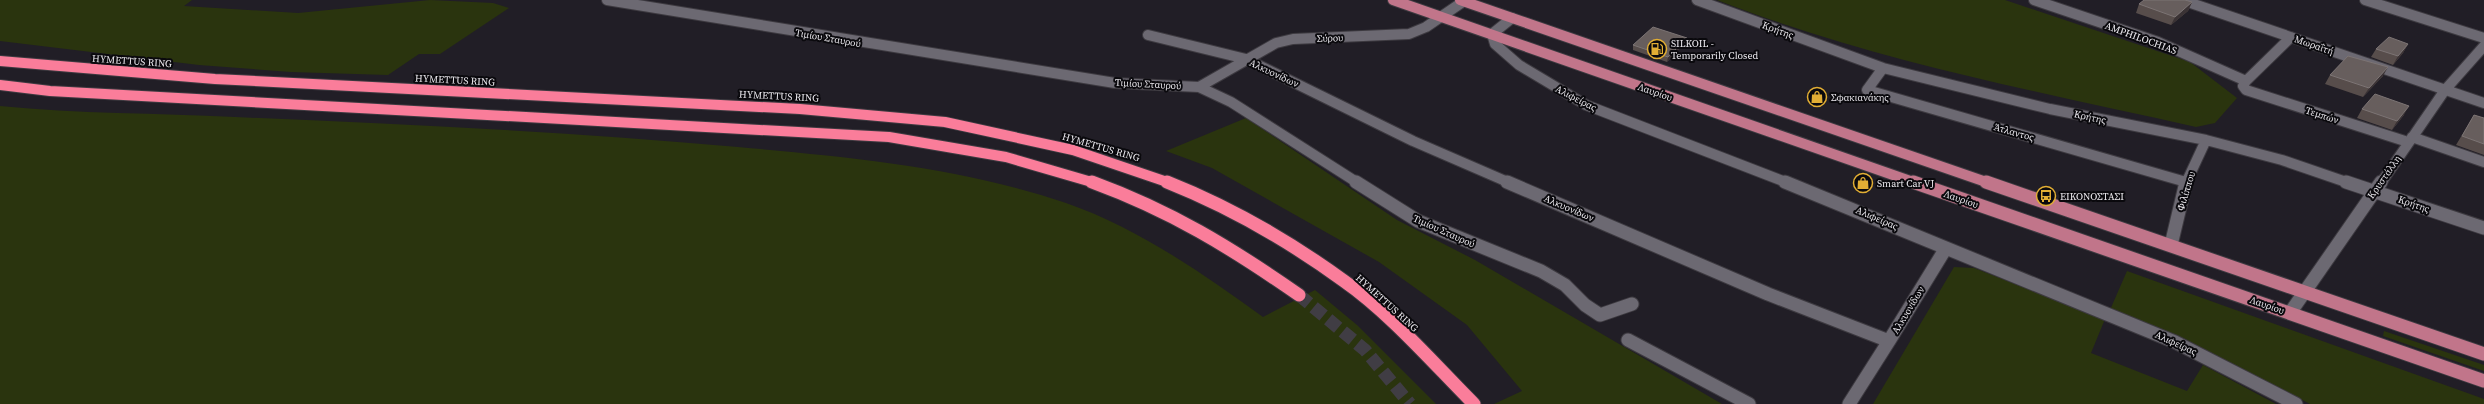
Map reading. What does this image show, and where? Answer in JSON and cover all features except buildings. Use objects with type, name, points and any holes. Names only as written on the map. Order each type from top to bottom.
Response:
[{"type":"highway","points":[[0,55],[43,66]]},
{"type":"highway","name":"HYMETTUS RING","points":[[0,61],[215,80],[840,112],[945,122],[1073,150],[1146,173],[1214,201],[1248,219],[1345,282],[1405,334],[1474,404]]},
{"type":"highway","points":[[0,85],[50,91]]},
{"type":"highway","points":[[0,90],[50,91],[804,131],[889,137],[1043,166],[1110,189],[1177,218],[1235,250],[1299,295]]},
{"type":"main road","name":"Λαυρίου","points":[[1393,0],[2484,382]]},
{"type":"main road","points":[[1462,1],[2484,354]]},
{"type":"street","name":"Τιμίου Σταυρού","points":[[607,0],[850,41],[1115,83],[1199,87],[1231,102],[1418,220],[1463,241],[1541,271],[1565,285],[1585,305],[1600,315],[1632,304]]},
{"type":"street","name":"Κρήτης","points":[[1697,0],[1883,68],[2050,109],[2206,140],[2282,160],[2375,190],[2484,228]]},
{"type":"street","name":"AMPHILOCHIAS","points":[[2034,0],[2158,42],[2246,81]]},
{"type":"street","name":"Μωραΐτή","points":[[2182,0],[2484,103]]},
{"type":"street","points":[[2365,0],[2484,38]]},
{"type":"street","name":"Σύρου","points":[[1199,87],[1276,43],[1293,39],[1399,36],[1418,31],[1462,1]]},
{"type":"street","points":[[1492,34],[1512,18]]},
{"type":"street","name":"Αλιφείρας","points":[[1492,34],[1495,44],[1519,65],[1586,105],[1818,195],[2175,342],[2296,404]]},
{"type":"street","name":"Αλκυονίδων","points":[[1148,35],[1246,59],[1413,141],[1768,294],[1889,341],[1946,248]]},
{"type":"street","points":[[2246,81],[2291,37]]},
{"type":"street","name":"Κρυστάλλη","points":[[2290,313],[2445,90],[2484,46]]},
{"type":"street","name":"Άτλαντος","points":[[1883,68],[1867,90],[2186,182]]},
{"type":"street","name":"Τεμπών","points":[[2246,81],[2243,86],[2246,90],[2484,162]]},
{"type":"street","name":"Φιλίππου","points":[[2171,245],[2186,182],[2206,140]]},
{"type":"street","points":[[1628,340],[1749,404]]},
{"type":"street","points":[[1849,404],[1889,341]]},
{"type":"green space","points":[[0,0],[192,0],[184,6],[298,13],[430,0],[493,3],[509,8],[440,54],[419,54],[388,75],[291,72],[199,65],[0,41]]},
{"type":"green space","points":[[1717,0],[2005,0],[2190,62],[2237,98],[2215,123],[2196,127],[2014,87],[1894,57],[1775,21]]},
{"type":"green space","points":[[0,106],[88,112],[424,126],[675,142],[821,155],[904,165],[986,180],[1066,203],[1119,225],[1144,238],[1193,268],[1263,317],[1315,290],[1357,325],[1436,404],[0,404]]},
{"type":"green space","points":[[1246,118],[1397,220],[1475,260],[1722,404],[1494,404],[1522,391],[1467,325],[1379,262],[1212,168],[1166,151]]},
{"type":"green space","points":[[1954,267],[1974,268],[2105,319],[2091,353],[2187,391],[2203,365],[2276,404],[1873,404]]},
{"type":"green space","points":[[2127,271],[2484,399],[2484,404],[2310,404],[2181,337],[2110,310]]},
{"type":"green space","points":[[2384,331],[2484,365],[2484,371],[2383,336]]},
{"type":"tunnel","points":[[1299,295],[1365,350],[1410,404]]},
{"type":"place","name":"SILKOIL - Temporarily Closed","points":[[1657,49]]},
{"type":"place","name":"Σφακιανάκης","points":[[1817,97]]},
{"type":"place","name":"Smart Car VJ","points":[[1863,183]]},
{"type":"place","name":"ΕΙΚΟΝΟΣΤΑΣΙ","points":[[2046,196]]}]
